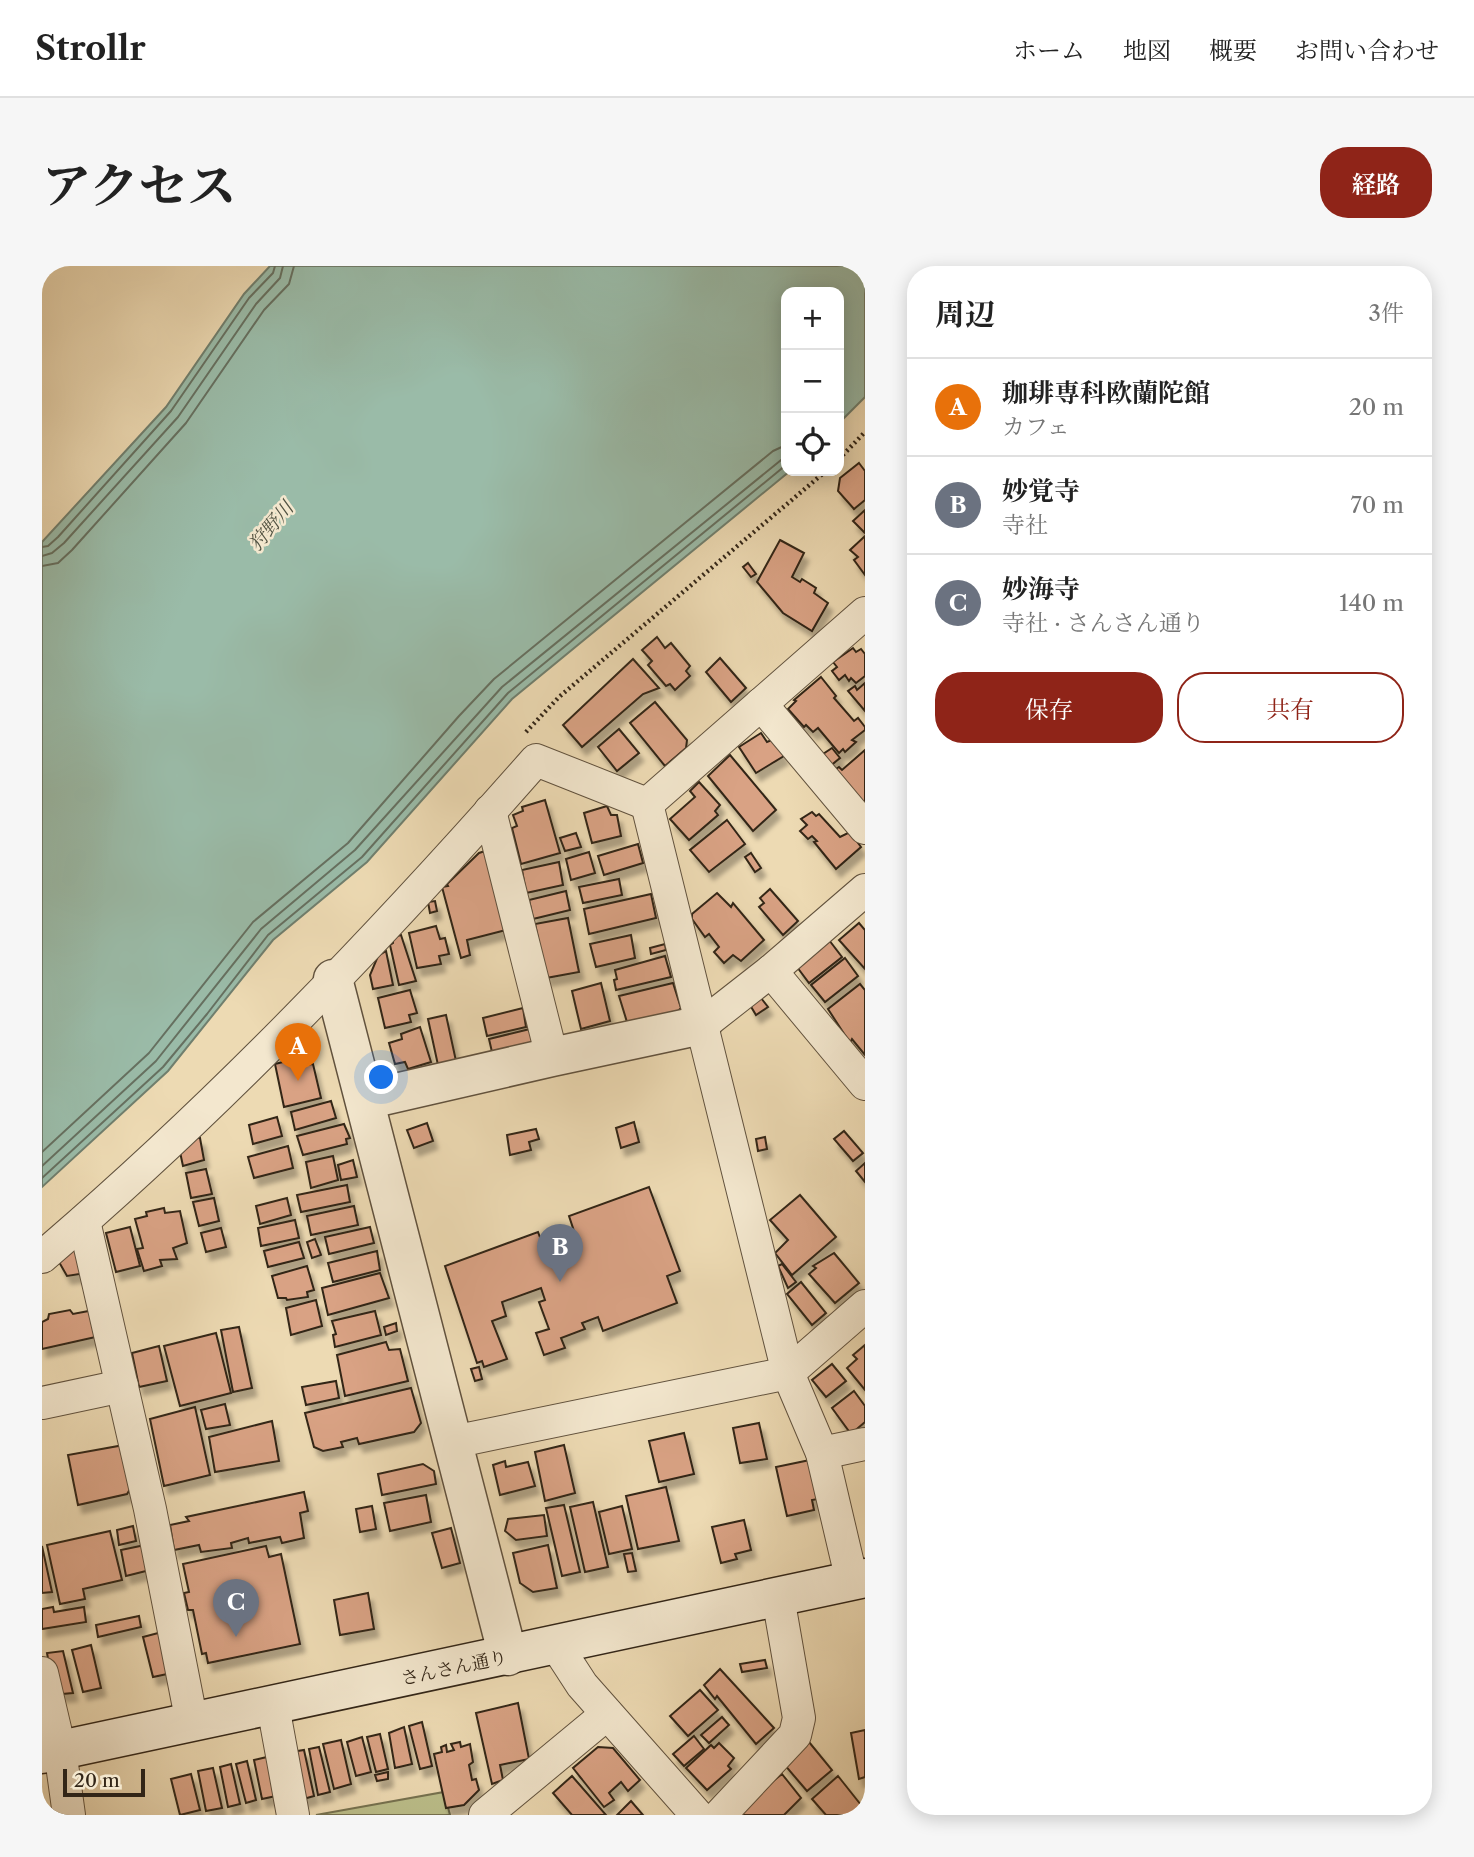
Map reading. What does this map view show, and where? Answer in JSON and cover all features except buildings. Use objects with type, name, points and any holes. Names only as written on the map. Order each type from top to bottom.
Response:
[{"type":"street","points":[[647,804],[864,616]]},
{"type":"street","points":[[761,704],[865,828]]},
{"type":"street","points":[[42,1257],[84,1222],[209,1105],[333,979],[536,760],[647,804]]},
{"type":"street","points":[[647,804],[788,1373],[822,1453],[858,1579]]},
{"type":"street","points":[[490,811],[552,1057]]},
{"type":"street","points":[[365,1100],[702,1026],[865,890]]},
{"type":"street","points":[[771,971],[865,1084]]},
{"type":"street","points":[[333,979],[508,1656]]},
{"type":"street","points":[[84,1222],[150,1509],[192,1723]]},
{"type":"street","points":[[453,1442],[788,1373],[865,1306]]},
{"type":"street","points":[[42,1403],[122,1385]]},
{"type":"street","points":[[822,1453],[865,1444]]},
{"type":"street","name":"さんさん通り","points":[[51,1752],[858,1579]]},
{"type":"street","points":[[720,1815],[795,1735],[798,1728],[799,1718],[778,1597]]},
{"type":"street","points":[[556,1645],[582,1685],[697,1815]]},
{"type":"street","points":[[42,1673],[51,1752],[69,1815]]},
{"type":"street","points":[[272,1706],[293,1815]]},
{"type":"street","points":[[485,1815],[607,1714]]},
{"type":"path","points":[[844,454],[865,432]]},
{"type":"green space","points":[[444,1792],[450,1815],[316,1815]]},
{"type":"water","name":"狩野川","points":[[270,266],[865,266],[865,397],[844,418],[844,287],[781,287],[781,476],[784,476],[512,699],[367,862],[273,940],[168,1071],[42,1187],[42,542],[166,407],[244,294]]},
{"type":"place","name":"珈琲専科欧蘭陀館","points":[[298,1081]]},
{"type":"place","name":"妙覚寺","points":[[560,1282]]},
{"type":"place","name":"妙海寺","points":[[236,1637]]}]
